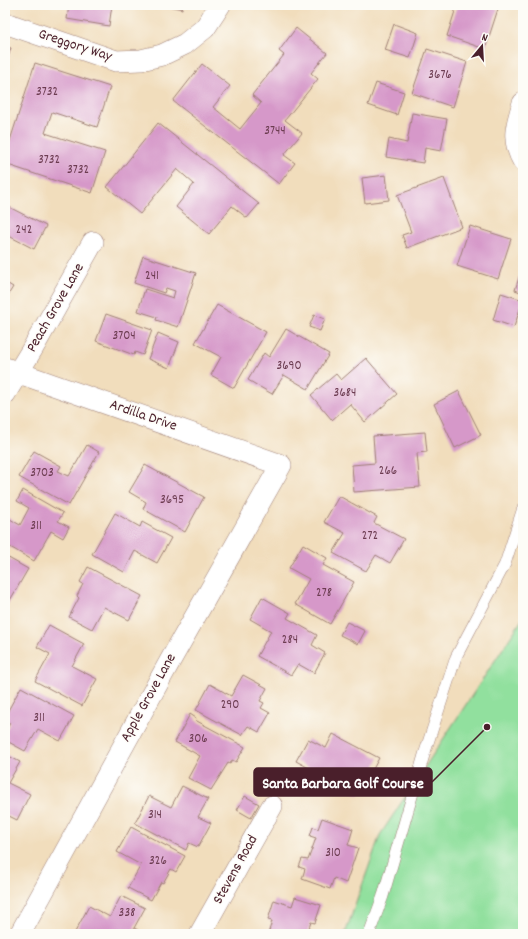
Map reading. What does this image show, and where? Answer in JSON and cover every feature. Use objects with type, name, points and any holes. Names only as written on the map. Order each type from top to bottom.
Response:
[{"type":"street","name":"Greggory Way","points":[[5,23],[116,61],[141,60],[162,55],[185,44],[205,28],[220,5]]},
{"type":"street","points":[[523,103],[515,133],[516,148],[523,161]]},
{"type":"street","name":"Peach Grove Lane","points":[[5,394],[11,370],[34,348],[93,242]]},
{"type":"street","name":"Ardilla Drive","points":[[11,370],[281,465]]},
{"type":"street","name":"Apple Grove Lane","points":[[20,934],[170,661],[281,465]]},
{"type":"street","name":"Stevens Road","points":[[200,934],[272,806]]},
{"type":"lane","points":[[369,934],[383,896],[424,755],[456,657],[505,564],[520,529],[523,508]]},
{"type":"green space","points":[[523,618],[523,934],[345,934],[380,835]]},
{"type":"building","points":[[69,5],[112,5],[109,26],[67,19]]},
{"type":"building","points":[[164,5],[183,5],[182,9]]},
{"type":"building","points":[[305,5],[342,5],[342,7],[305,8]]},
{"type":"building","points":[[457,5],[487,5],[498,9],[485,49],[447,36]]},
{"type":"building","points":[[394,24],[418,33],[410,58],[385,50]]},
{"type":"building","points":[[296,28],[327,53],[311,73],[318,79],[285,120],[302,133],[284,155],[295,163],[279,184],[173,101],[202,64],[230,86],[213,107],[240,129],[261,103],[252,95],[284,55],[279,51]]},
{"type":"building","points":[[5,46],[11,48],[5,66]]},
{"type":"building","points":[[427,49],[467,62],[453,107],[412,93]]},
{"type":"building","points":[[35,63],[110,87],[97,127],[52,112],[45,133],[105,152],[92,193],[5,164],[5,156]]},
{"type":"building","points":[[376,83],[404,92],[397,115],[368,105]]},
{"type":"building","points":[[412,113],[447,119],[441,151],[425,148],[423,163],[386,157],[389,139],[407,143]]},
{"type":"building","points":[[158,123],[259,204],[247,218],[232,206],[209,234],[176,207],[194,184],[177,169],[140,214],[107,187]]},
{"type":"building","points":[[386,175],[389,200],[365,203],[362,178]]},
{"type":"building","points":[[444,178],[462,227],[407,248],[402,235],[411,232],[397,195]]},
{"type":"building","points":[[5,205],[46,226],[34,249],[5,234]]},
{"type":"building","points":[[470,226],[511,239],[498,279],[457,266]]},
{"type":"building","points":[[143,256],[196,273],[178,327],[156,320],[157,317],[138,311],[145,289],[173,298],[175,291],[166,288],[164,293],[134,283]]},
{"type":"building","points":[[523,265],[523,293],[515,290]]},
{"type":"building","points":[[5,282],[13,287],[5,300]]},
{"type":"building","points":[[501,293],[523,300],[514,327],[493,320]]},
{"type":"building","points":[[217,305],[266,332],[234,388],[211,375],[221,357],[195,343]]},
{"type":"building","points":[[106,314],[152,330],[143,355],[135,352],[134,355],[96,341]]},
{"type":"building","points":[[314,315],[325,319],[320,331],[309,327]]},
{"type":"building","points":[[286,329],[329,354],[308,389],[284,375],[272,394],[248,380],[264,353],[269,357]]},
{"type":"building","points":[[158,333],[179,342],[169,368],[148,359]]},
{"type":"building","points":[[366,358],[397,394],[365,422],[350,404],[332,420],[311,395],[336,374],[341,380]]},
{"type":"building","points":[[459,391],[481,435],[455,448],[434,404]]},
{"type":"building","points":[[425,432],[427,452],[417,453],[420,487],[354,492],[352,465],[375,463],[373,436]]},
{"type":"building","points":[[87,445],[99,452],[69,505],[19,477],[34,451],[61,466],[58,471],[69,476]]},
{"type":"building","points":[[145,465],[204,497],[185,532],[143,509],[146,502],[129,492]]},
{"type":"building","points":[[23,490],[63,513],[58,521],[69,527],[63,538],[51,531],[34,561],[5,544],[5,516],[20,525],[29,508],[17,501]]},
{"type":"building","points":[[339,496],[377,517],[374,523],[404,539],[390,563],[376,555],[366,571],[333,553],[345,533],[324,522]]},
{"type":"building","points":[[115,513],[140,527],[142,522],[171,538],[157,563],[135,551],[124,572],[92,554]]},
{"type":"building","points":[[303,544],[327,558],[323,565],[354,582],[330,624],[295,604],[309,579],[289,568]]},
{"type":"building","points":[[5,556],[28,569],[5,609]]},
{"type":"building","points":[[88,567],[142,596],[129,620],[104,607],[92,629],[69,617],[79,598],[77,596],[83,584],[80,582]]},
{"type":"building","points":[[262,597],[290,613],[287,618],[317,635],[312,645],[325,653],[314,673],[298,664],[291,675],[257,656],[271,631],[250,619]]},
{"type":"building","points":[[347,622],[365,631],[358,644],[340,635]]},
{"type":"building","points":[[49,625],[84,644],[72,666],[97,679],[82,706],[35,681],[50,654],[37,647]]},
{"type":"building","points":[[243,675],[267,688],[260,701],[264,703],[261,708],[270,713],[259,732],[248,726],[242,735],[196,710],[210,684],[231,696]]},
{"type":"building","points":[[21,687],[74,716],[60,741],[38,729],[25,751],[5,740],[5,732],[10,723],[5,720],[5,716]]},
{"type":"building","points":[[190,714],[196,718],[195,720],[245,747],[236,762],[232,760],[230,764],[228,763],[211,790],[188,778],[200,756],[175,742]]},
{"type":"building","points":[[333,734],[379,758],[359,795],[296,761],[308,739],[326,748]]},
{"type":"building","points":[[5,754],[20,762],[8,783],[30,794],[17,820],[5,814]]},
{"type":"building","points":[[182,786],[208,799],[198,817],[211,823],[198,847],[189,843],[186,850],[135,823],[149,796],[171,807]]},
{"type":"building","points":[[245,796],[259,804],[251,818],[237,810]]},
{"type":"building","points":[[322,818],[353,829],[348,845],[358,848],[346,883],[334,878],[330,889],[302,879],[305,869],[299,867],[302,859],[308,860],[316,838],[310,836],[313,827],[318,829]]},
{"type":"building","points":[[131,827],[185,856],[176,872],[171,869],[163,883],[161,882],[151,900],[128,888],[141,865],[117,852]]},
{"type":"building","points":[[121,896],[145,908],[134,928],[138,930],[135,934],[74,934],[89,906],[110,917]]},
{"type":"building","points":[[295,897],[321,905],[315,923],[311,922],[307,934],[268,934],[272,921],[268,920],[274,900],[292,906]]},
{"type":"place","name":"Santa Barbara Golf Course","points":[[487,727]]}]
